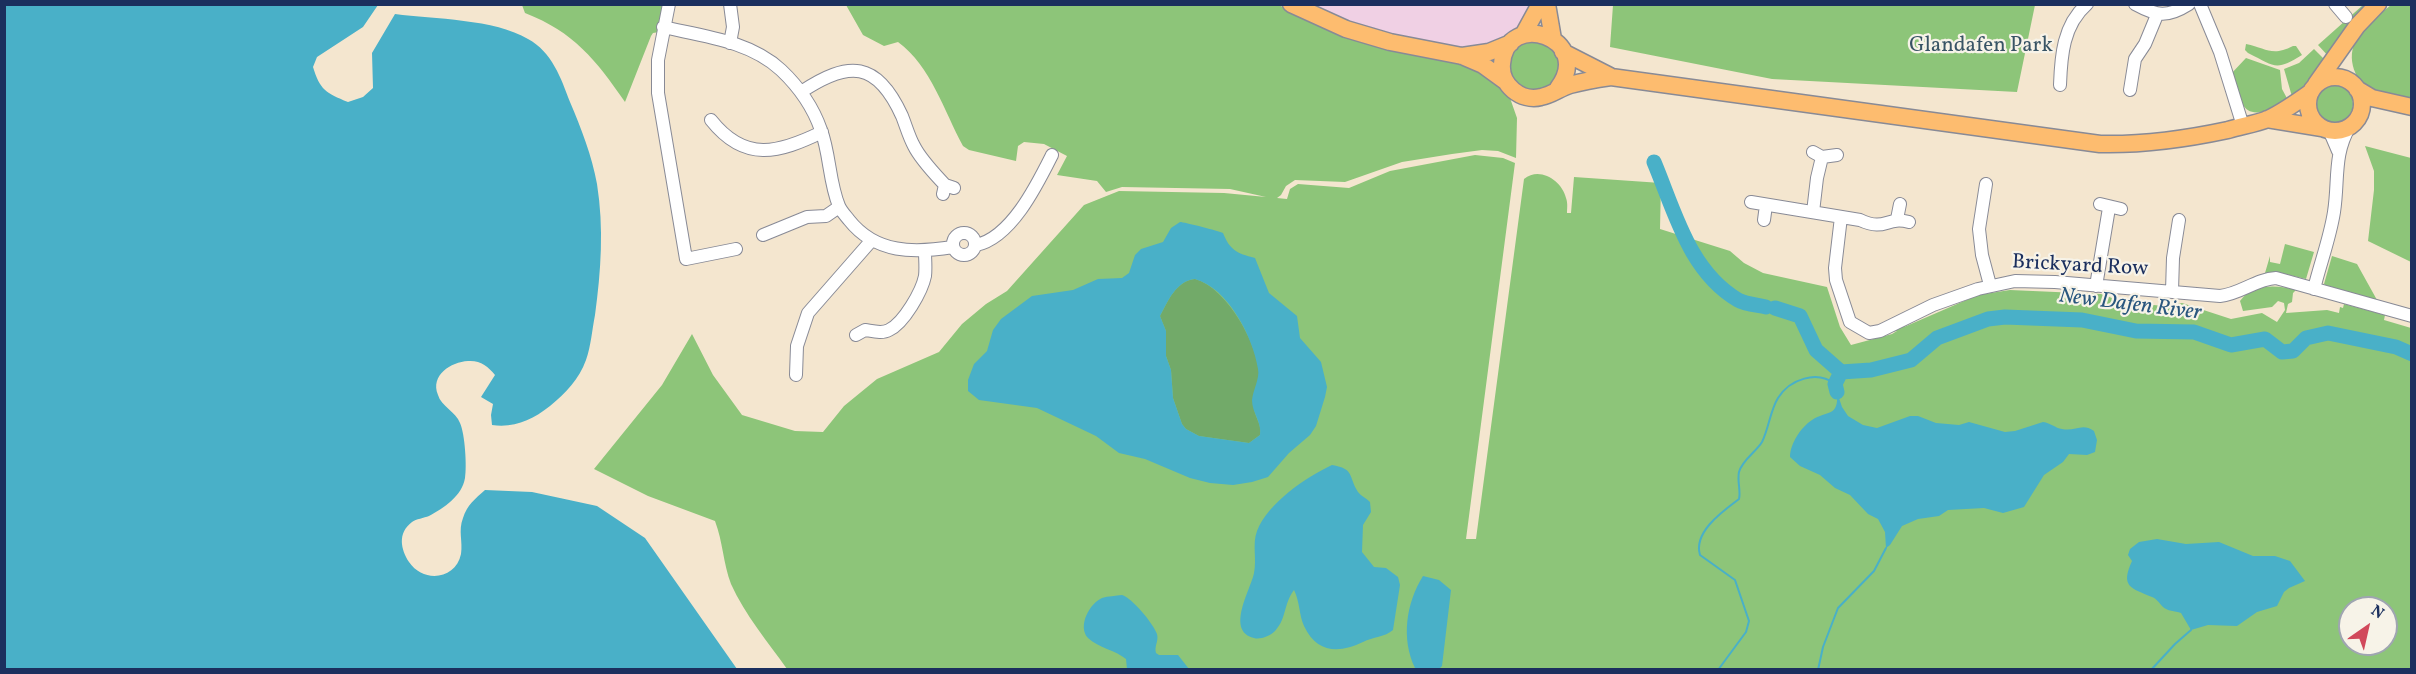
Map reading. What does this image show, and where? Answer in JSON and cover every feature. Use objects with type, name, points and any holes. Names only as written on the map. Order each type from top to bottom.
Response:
[{"type":"main road","points":[[1291,4],[1346,29],[1390,42],[1462,56],[1483,65],[1513,90],[1530,98],[1545,97],[1558,88],[1585,80],[1611,77],[2100,144],[2173,140],[2267,119],[2293,105],[2330,78],[2338,78],[2372,98],[2406,106]]},
{"type":"main road","points":[[1505,81],[1503,55],[1517,39],[1539,4]]},
{"type":"main road","points":[[1547,4],[1567,68],[1558,88]]},
{"type":"main road","points":[[2325,129],[2310,116],[2308,100],[2313,89],[2357,26],[2378,4]]},
{"type":"main road","points":[[1462,56],[1489,52],[1517,39],[1538,33],[1611,77]]},
{"type":"main road","points":[[2346,44],[2345,64],[2361,103],[2354,121]]},
{"type":"main road","points":[[2267,119],[2338,131],[2354,121],[2406,106]]},
{"type":"street","points":[[669,4],[658,60],[658,93],[686,259],[740,248]]},
{"type":"street","points":[[730,4],[733,27],[730,43]]},
{"type":"street","points":[[2135,4],[2157,15],[2176,12],[2189,4]]},
{"type":"street","points":[[2200,4],[2220,52],[2242,126]]},
{"type":"street","points":[[2335,4],[2346,17]]},
{"type":"street","points":[[2060,85],[2065,38],[2079,11],[2087,5]]},
{"type":"street","points":[[2130,90],[2134,59],[2145,44],[2157,15]]},
{"type":"street","points":[[663,27],[730,43],[756,52],[780,69],[801,92],[822,132],[839,207],[854,226],[872,241],[897,250],[925,252],[953,247],[960,255],[967,255],[973,251],[976,244],[985,243],[995,237],[1012,219],[1028,198],[1052,155]]},
{"type":"street","points":[[801,92],[819,80],[845,71],[865,71],[882,82],[901,114],[914,147],[947,189]]},
{"type":"street","points":[[710,118],[725,134],[753,150],[773,151],[797,144],[822,132]]},
{"type":"street","points":[[2313,289],[2333,215],[2338,152],[2354,121]]},
{"type":"street","points":[[2325,129],[2338,152]]},
{"type":"street","points":[[1813,212],[1818,155],[1837,155]]},
{"type":"street","points":[[1986,183],[1979,229],[1982,255],[1990,285]]},
{"type":"street","points":[[1750,202],[1881,226],[1903,221],[1900,204]]},
{"type":"street","points":[[1764,220],[1766,205]]},
{"type":"street","points":[[760,236],[807,217],[826,216],[839,207]]},
{"type":"street","points":[[2096,286],[2110,207]]},
{"type":"street","name":"Brickyard Row","points":[[1841,217],[1835,268],[1836,280],[1850,322],[1869,333],[1880,331],[1933,305],[1990,285],[2030,281],[2220,296],[2231,295],[2268,279],[2276,278],[2412,316]]},
{"type":"street","points":[[2172,291],[2173,258],[2179,220]]},
{"type":"street","points":[[796,381],[797,346],[808,313],[872,241]]},
{"type":"street","points":[[861,328],[875,332],[889,330],[907,312],[916,299],[925,276],[925,252]]},
{"type":"shaded area","points":[[1305,5],[1533,5],[1524,23],[1500,43],[1478,48],[1446,47],[1382,34],[1342,21]]},
{"type":"green space","name":"Glandafen Park","points":[[1613,4],[2035,5],[2017,92],[1772,79],[1610,47]]},
{"type":"green space","points":[[522,5],[666,5],[659,32],[651,36],[625,102],[594,60],[571,38],[525,13]]},
{"type":"green space","points":[[846,5],[1279,5],[1296,14],[1471,65],[1504,88],[1517,118],[1516,158],[1498,151],[1482,150],[1402,162],[1345,182],[1295,180],[1286,186],[1277,198],[1287,199],[1290,189],[1298,184],[1349,188],[1390,171],[1475,155],[1503,158],[1515,163],[1466,539],[1476,539],[1524,179],[1530,175],[1550,177],[1560,186],[1567,202],[1567,213],[1571,213],[1574,177],[1661,183],[1660,229],[1730,251],[1744,263],[1763,273],[1827,287],[1840,327],[1851,345],[1892,334],[1897,331],[1888,333],[1921,316],[1904,327],[1978,295],[2010,290],[2101,294],[2123,302],[2164,306],[2182,303],[2231,319],[2262,313],[2277,322],[2285,310],[2284,303],[2278,301],[2272,307],[2243,311],[2240,301],[2245,295],[2259,288],[2281,287],[2296,290],[2286,313],[2327,310],[2339,313],[2340,307],[2343,308],[2344,304],[2385,315],[2384,320],[2411,328],[2411,669],[787,669],[750,617],[731,584],[715,521],[648,496],[594,469],[662,385],[692,334],[713,375],[742,415],[795,431],[823,432],[844,406],[877,379],[939,352],[962,324],[986,304],[1007,291],[1084,205],[1119,191],[1224,193],[1266,197],[1230,189],[1122,187],[1106,192],[1097,181],[1057,175],[1067,156],[1044,144],[1024,142],[1018,146],[1016,161],[969,150],[963,146],[936,90],[919,63],[898,42],[884,46],[863,35]]},
{"type":"green space","points":[[2363,5],[2369,5],[2330,58],[2318,45]]},
{"type":"green space","points":[[2391,5],[2411,5],[2411,101],[2375,94],[2357,77],[2352,62],[2354,46],[2360,33]]},
{"type":"green space","points":[[1534,41],[1552,48],[1559,66],[1552,84],[1534,91],[1516,84],[1509,66],[1516,48]]},
{"type":"green space","points":[[2246,44],[2269,51],[2280,51],[2296,46],[2302,55],[2286,64],[2275,65],[2248,53],[2245,50]]},
{"type":"green space","points":[[2314,49],[2327,62],[2302,93],[2293,100],[2284,69],[2299,63]]},
{"type":"green space","points":[[2246,58],[2280,70],[2282,89],[2289,102],[2256,112],[2249,111],[2244,106],[2230,75]]},
{"type":"green space","points":[[2334,85],[2347,91],[2353,104],[2347,117],[2334,123],[2321,117],[2315,104],[2321,91]]},
{"type":"green space","points":[[2365,146],[2411,158],[2411,262],[2368,241],[2374,171]]},
{"type":"green space","points":[[2285,244],[2314,252],[2306,279],[2277,272],[2265,273],[2270,256],[2270,262],[2280,264]]},
{"type":"green space","points":[[2332,256],[2357,264],[2377,300],[2325,285]]},
{"type":"green space","points":[[1195,279],[1217,292],[1228,303],[1245,330],[1257,358],[1259,376],[1254,408],[1260,435],[1249,443],[1199,436],[1186,429],[1173,398],[1171,370],[1166,356],[1166,331],[1160,316],[1178,288]]},
{"type":"water","points":[[4,5],[378,5],[363,27],[317,57],[313,67],[318,81],[325,90],[348,102],[363,97],[373,88],[372,53],[395,14],[499,27],[536,44],[555,66],[563,84],[586,142],[597,184],[601,233],[600,266],[588,355],[567,391],[543,411],[516,424],[492,425],[493,404],[481,397],[495,375],[487,366],[476,362],[462,362],[449,367],[439,376],[436,388],[440,399],[458,419],[462,428],[465,478],[456,496],[446,505],[407,526],[402,536],[402,547],[409,562],[423,574],[439,576],[453,569],[461,554],[461,527],[465,513],[472,502],[485,490],[532,492],[597,506],[645,538],[737,669],[5,669]]},
{"type":"water","points":[[1180,222],[1223,233],[1235,250],[1255,258],[1269,293],[1297,316],[1300,338],[1321,362],[1327,387],[1316,426],[1268,477],[1233,485],[1190,478],[1145,459],[1119,453],[1096,436],[1037,408],[979,400],[968,391],[968,380],[974,364],[987,351],[993,330],[1001,319],[1032,296],[1073,290],[1098,279],[1122,278],[1129,273],[1135,255],[1141,249],[1163,242],[1171,228]],"holes":[[[1195,279],[1218,292],[1237,315],[1255,356],[1258,373],[1252,400],[1260,426],[1260,435],[1249,443],[1199,436],[1186,429],[1173,398],[1171,370],[1166,356],[1166,331],[1160,316],[1173,293],[1183,284]]]},
{"type":"water","points":[[1837,392],[1848,416],[1863,425],[1877,428],[1910,416],[1918,416],[1936,423],[1959,425],[1969,422],[2005,432],[2043,422],[2062,429],[2086,427],[2094,431],[2097,440],[2095,452],[2087,455],[2069,454],[2063,462],[2044,475],[2024,507],[2003,513],[1984,508],[1948,510],[1939,516],[1918,519],[1902,526],[1886,548],[1885,532],[1878,519],[1868,514],[1850,495],[1835,488],[1820,475],[1800,466],[1790,457],[1794,441],[1804,427],[1817,417],[1834,410]]},
{"type":"water","points":[[1332,465],[1348,471],[1358,492],[1370,502],[1371,512],[1363,525],[1362,552],[1374,567],[1386,568],[1398,577],[1400,585],[1393,630],[1383,636],[1346,648],[1330,649],[1322,646],[1315,642],[1304,626],[1294,590],[1275,631],[1265,637],[1254,638],[1246,634],[1241,627],[1240,619],[1254,573],[1257,531],[1270,511],[1289,492],[1311,476]]},
{"type":"water","points":[[2157,539],[2186,544],[2219,542],[2253,556],[2275,556],[2290,561],[2305,581],[2284,592],[2277,606],[2257,612],[2237,626],[2208,625],[2191,630],[2181,613],[2165,608],[2154,598],[2133,589],[2128,581],[2127,576],[2132,561],[2128,555],[2130,549],[2139,542]]},
{"type":"water","points":[[1423,576],[1439,580],[1451,590],[1442,666],[1439,669],[1415,668],[1408,645],[1409,609]]},
{"type":"water","points":[[1122,595],[1136,606],[1155,629],[1156,653],[1178,655],[1189,669],[1127,669],[1126,659],[1088,638],[1084,621],[1089,610],[1102,598]]},
{"type":"waterway","name":"New Dafen River","points":[[1654,162],[1686,239],[1695,257],[1707,273],[1721,288],[1738,300],[1766,307]]},
{"type":"waterway","name":"New Dafen River","points":[[1775,308],[1800,316],[1816,350],[1841,372],[1835,384],[1837,392]]},
{"type":"waterway","name":"New Dafen River","points":[[1841,372],[1871,370],[1911,360],[1937,338],[1988,319],[2005,317],[2082,320],[2136,331],[2194,332],[2231,345],[2265,339],[2282,352],[2293,351],[2306,338],[2328,333],[2396,347],[2412,354]]},
{"type":"waterway","points":[[1718,670],[1746,632],[1749,621],[1735,580],[1700,555],[1701,538],[1711,523],[1739,499],[1741,468],[1762,442],[1775,403],[1783,391],[1797,382],[1812,377],[1835,384]]},
{"type":"waterway","points":[[1818,670],[1823,647],[1838,608],[1874,571],[1886,548]]},
{"type":"waterway","points":[[2151,670],[2191,630]]}]
